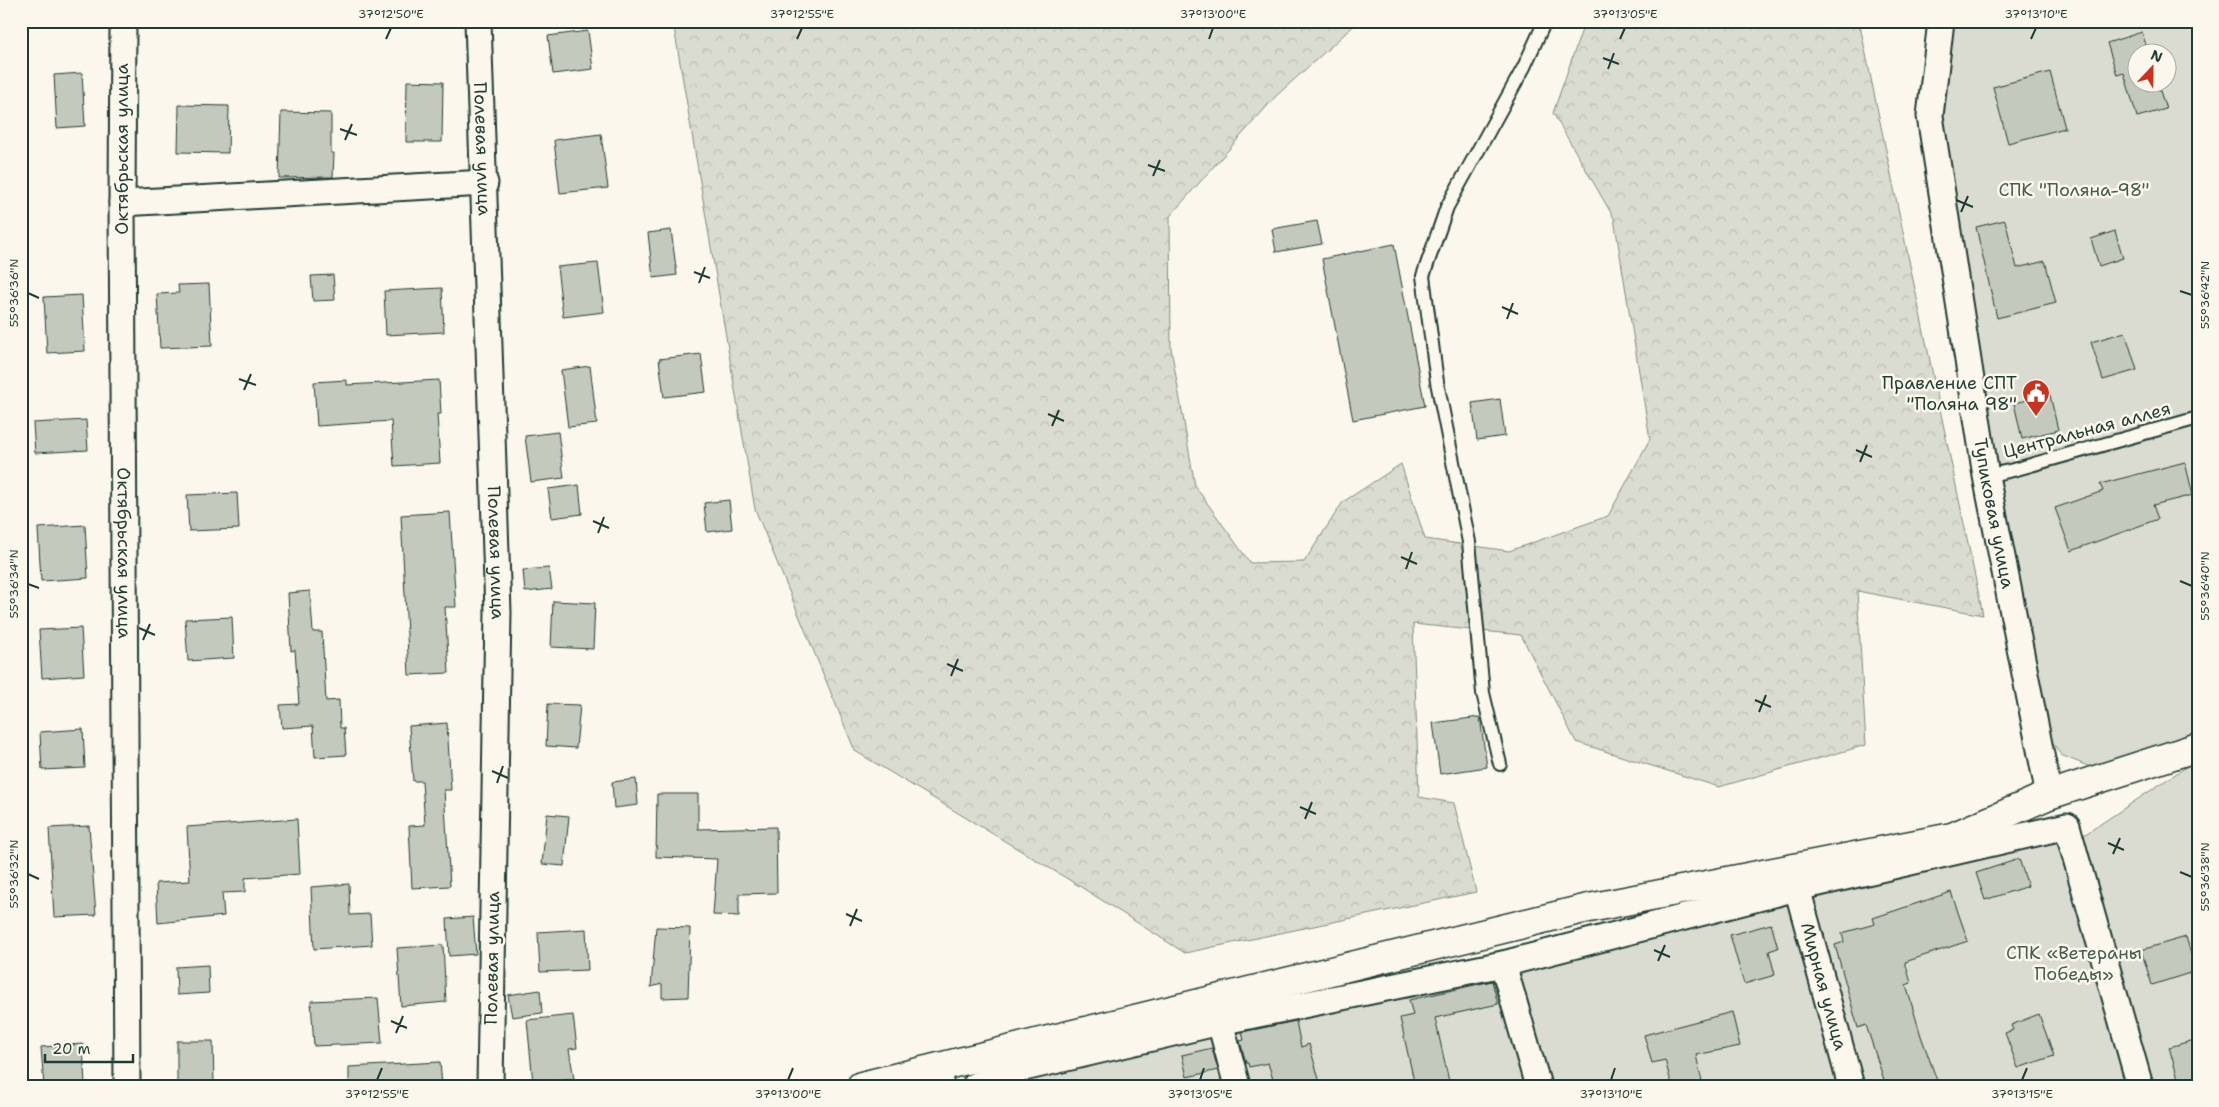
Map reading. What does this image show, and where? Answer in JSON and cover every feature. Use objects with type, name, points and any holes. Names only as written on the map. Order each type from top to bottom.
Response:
[{"type":"street","name":"Октябрьская улица","points":[[122,21],[127,1086]]},
{"type":"street","name":"Полевая улица","points":[[478,21],[485,183],[498,612],[490,1086]]},
{"type":"street","name":"Тупиковая улица","points":[[1941,21],[1930,116],[1986,476],[2049,795]]},
{"type":"street","points":[[122,203],[485,183]]},
{"type":"street","points":[[861,1086],[939,1076],[1584,909],[1952,837],[2049,795],[2198,748]]},
{"type":"street","points":[[974,1086],[1007,1072],[1220,1022],[1504,964],[1797,888],[2067,826],[2140,1086]]},
{"type":"street","name":"Мирная улица","points":[[1797,888],[1851,1086]]},
{"type":"street","points":[[1504,964],[1538,1086]]},
{"type":"street","points":[[1220,1022],[1237,1086]]},
{"type":"lane","points":[[1500,764],[1483,693],[1469,542],[1437,382],[1423,276],[1447,207],[1524,67],[1545,21]]},
{"type":"lane","name":"Центральная аллея","points":[[1986,476],[2198,418]]},
{"type":"green space","points":[[673,21],[1359,21],[1276,96],[1170,216],[1171,348],[1195,486],[1250,563],[1304,562],[1343,502],[1401,464],[1425,539],[1509,551],[1608,516],[1650,439],[1614,218],[1553,113],[1585,21],[1859,21],[1983,615],[1857,591],[1866,745],[1719,787],[1576,742],[1521,635],[1413,624],[1419,797],[1454,803],[1476,892],[1185,953],[1081,887],[855,751],[755,509]]},
{"type":"green space","name":"СПК \"Поляна-98\"","points":[[1948,21],[2198,21],[2198,734],[2090,767],[2061,755],[2051,740],[1998,472],[1940,149]]},
{"type":"green space","name":"СПК «Ветераны Победы»","points":[[2198,759],[2198,1086],[941,1086],[2084,835]]},
{"type":"building","points":[[588,31],[593,69],[553,74],[548,36]]},
{"type":"building","points":[[2142,32],[2145,42],[2126,42],[2126,80],[2124,73],[2117,75],[2107,43]]},
{"type":"building","points":[[2050,72],[2065,128],[2008,143],[1993,87]]},
{"type":"building","points":[[82,73],[85,126],[57,128],[54,75]]},
{"type":"building","points":[[407,81],[443,82],[442,142],[406,142]]},
{"type":"building","points":[[2130,92],[2160,92],[2166,109],[2137,117]]},
{"type":"building","points":[[179,105],[229,106],[228,153],[178,152]]},
{"type":"building","points":[[281,112],[331,113],[331,153],[334,153],[333,177],[279,178]]},
{"type":"building","points":[[601,134],[608,188],[560,193],[554,140]]},
{"type":"building","points":[[2005,220],[2017,268],[2045,261],[2056,303],[1997,318],[1976,227]]},
{"type":"building","points":[[1317,221],[1322,244],[1276,252],[1272,229]]},
{"type":"building","points":[[671,230],[677,275],[653,278],[648,233]]},
{"type":"building","points":[[2115,231],[2123,258],[2099,266],[2091,239]]},
{"type":"building","points":[[1394,244],[1425,406],[1353,420],[1322,259]]},
{"type":"building","points":[[598,263],[604,312],[563,317],[557,267]]},
{"type":"building","points":[[333,275],[335,300],[313,301],[311,276]]},
{"type":"building","points":[[209,284],[212,346],[160,348],[157,294],[179,293],[178,285]]},
{"type":"building","points":[[442,288],[444,332],[386,335],[384,291]]},
{"type":"building","points":[[82,295],[85,351],[47,353],[44,297]]},
{"type":"building","points":[[2125,332],[2137,370],[2103,380],[2091,342]]},
{"type":"building","points":[[701,354],[706,392],[664,397],[659,359]]},
{"type":"building","points":[[590,366],[597,424],[568,427],[561,370]]},
{"type":"building","points":[[347,380],[347,385],[439,380],[441,414],[437,414],[440,463],[394,466],[391,421],[317,426],[314,382]]},
{"type":"building","name":"Правление СПТ \"Поляна 98\"","points":[[2050,395],[2058,430],[2022,439],[2014,403]]},
{"type":"building","points":[[1500,399],[1505,436],[1477,440],[1472,403]]},
{"type":"building","points":[[86,420],[88,450],[35,453],[33,423]]},
{"type":"building","points":[[558,432],[564,478],[531,482],[525,436]]},
{"type":"building","points":[[2185,462],[2193,495],[2153,505],[2158,519],[2071,551],[2055,508],[2103,491],[2100,484]]},
{"type":"building","points":[[579,485],[582,514],[552,518],[548,489]]},
{"type":"building","points":[[237,493],[239,529],[189,531],[187,495]]},
{"type":"building","points":[[729,500],[732,529],[707,532],[704,503]]},
{"type":"building","points":[[450,512],[456,607],[445,607],[449,673],[409,675],[401,515]]},
{"type":"building","points":[[85,525],[88,578],[41,581],[38,528]]},
{"type":"building","points":[[549,568],[552,589],[525,592],[523,570]]},
{"type":"building","points":[[310,591],[313,632],[322,632],[326,701],[339,700],[340,728],[344,728],[346,755],[315,757],[313,726],[282,728],[280,705],[299,704],[295,650],[291,651],[288,593]]},
{"type":"building","points":[[553,601],[595,603],[593,649],[551,647]]},
{"type":"building","points":[[232,617],[234,658],[188,661],[185,619]]},
{"type":"building","points":[[81,628],[84,675],[42,678],[39,630]]},
{"type":"building","points":[[548,704],[580,705],[576,748],[546,746]]},
{"type":"building","points":[[1480,717],[1487,767],[1440,774],[1433,723]]},
{"type":"building","points":[[447,723],[451,790],[444,790],[450,886],[412,888],[409,826],[425,825],[422,781],[413,781],[409,726]]},
{"type":"building","points":[[83,729],[85,768],[42,770],[40,732]]},
{"type":"building","points":[[636,779],[638,805],[614,808],[612,782]]},
{"type":"building","points":[[657,794],[698,794],[698,829],[776,827],[777,893],[739,894],[739,916],[713,915],[717,859],[656,857]]},
{"type":"building","points":[[547,814],[569,816],[564,866],[542,864]]},
{"type":"building","points":[[297,819],[300,874],[245,878],[245,892],[222,893],[224,916],[158,923],[156,883],[190,881],[187,827]]},
{"type":"building","points":[[89,826],[96,915],[54,917],[49,828]]},
{"type":"building","points":[[2019,859],[2028,886],[1985,900],[1976,873]]},
{"type":"building","points":[[349,884],[350,915],[370,914],[372,945],[314,949],[311,887]]},
{"type":"building","points":[[1951,892],[1968,941],[1905,962],[1911,983],[1906,985],[1921,1036],[1939,1086],[1886,1086],[1866,1025],[1858,1028],[1835,945],[1844,942],[1842,933],[1875,924],[1873,918]]},
{"type":"building","points":[[473,917],[476,954],[449,956],[447,919]]},
{"type":"building","points":[[1771,924],[1778,948],[1769,951],[1775,975],[1744,984],[1730,935]]},
{"type":"building","points":[[656,927],[690,928],[688,997],[662,998],[662,984],[651,987]]},
{"type":"building","points":[[586,929],[588,970],[540,972],[538,932]]},
{"type":"building","points":[[2186,937],[2196,971],[2152,985],[2141,950]]},
{"type":"building","points":[[443,945],[446,1002],[401,1006],[397,948]]},
{"type":"building","points":[[208,965],[209,993],[177,995],[176,967]]},
{"type":"building","points":[[1492,981],[1498,1004],[1435,1018],[1450,1086],[1415,1086],[1400,1018],[1413,1015],[1409,1000]]},
{"type":"building","points":[[540,990],[542,1013],[512,1017],[508,995]]},
{"type":"building","points":[[378,998],[382,1043],[314,1046],[311,1001]]},
{"type":"building","points":[[1732,1012],[1740,1046],[1696,1055],[1703,1086],[1672,1086],[1665,1060],[1652,1063],[1644,1035]]},
{"type":"building","points":[[2039,1014],[2054,1056],[2018,1068],[2005,1033],[2013,1030],[2011,1025]]},
{"type":"building","points":[[573,1015],[577,1048],[569,1049],[574,1079],[533,1083],[527,1020]]},
{"type":"building","points":[[1296,1021],[1301,1047],[1309,1044],[1321,1086],[1275,1086],[1268,1063],[1249,1067],[1248,1063],[1246,1063],[1240,1041],[1244,1040],[1242,1032]]},
{"type":"building","points":[[2198,1039],[2198,1086],[2180,1086],[2169,1047]]},
{"type":"building","points":[[177,1041],[213,1041],[214,1086],[177,1086]]},
{"type":"building","points":[[83,1044],[85,1086],[44,1086],[41,1047]]},
{"type":"building","points":[[1212,1048],[1218,1070],[1187,1077],[1182,1055]]},
{"type":"building","points":[[440,1062],[442,1086],[349,1086],[349,1067]]},
{"type":"place","name":"Правление СПТ \"Поляна 98\"","points":[[2036,417]]}]
